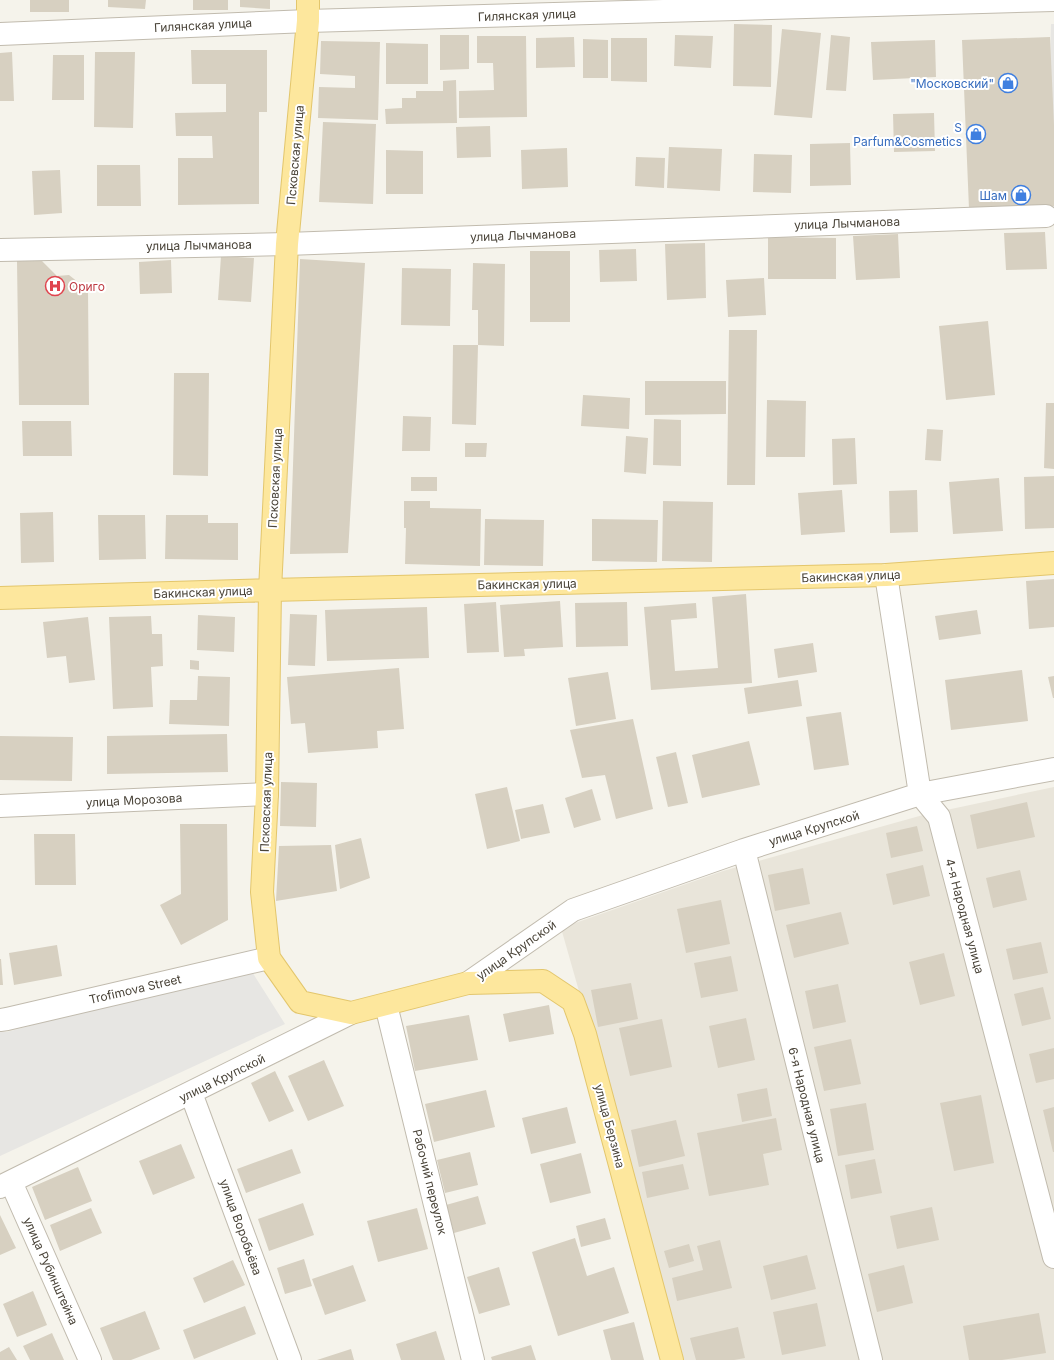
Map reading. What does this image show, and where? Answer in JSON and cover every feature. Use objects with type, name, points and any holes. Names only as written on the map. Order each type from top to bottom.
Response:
[{"type":"main road","name":"Псковская улица","points":[[270,958],[262,892],[267,794],[270,590],[287,244],[308,10]]},
{"type":"main road","name":"Бакинская улица","points":[[0,598],[886,575],[1054,563]]},
{"type":"main road","points":[[270,958],[300,1002],[351,1013]]},
{"type":"main road","name":"улица Берзина","points":[[468,983],[543,981],[573,1001],[585,1034],[672,1360]]},
{"type":"main road","name":"улица Крупской","points":[[351,1013],[468,983]]},
{"type":"street","name":"Гилянская улица","points":[[0,34],[308,10],[1054,0]]},
{"type":"street","name":"улица Лычманова","points":[[0,250],[287,244],[1046,216]]},
{"type":"street","points":[[886,575],[920,794]]},
{"type":"street","name":"улица Крупской","points":[[468,983],[573,910],[744,850],[920,794],[1054,769]]},
{"type":"street","name":"улица Морозова","points":[[0,806],[267,794]]},
{"type":"street","name":"4-я Народная улица","points":[[920,794],[939,817],[1054,1257]]},
{"type":"street","name":"6-я Народная улица","points":[[744,850],[871,1360]]},
{"type":"street","name":"Trofimova Street","points":[[0,1020],[270,958]]},
{"type":"street","name":"Рабочий переулок","points":[[386,1004],[473,1360]]},
{"type":"street","name":"улица Крупской","points":[[5,1184],[351,1013]]},
{"type":"street","name":"улица Воробьёва","points":[[191,1093],[290,1360]]},
{"type":"street","name":"улица Рубинштейна","points":[[5,1184],[90,1360]]},
{"type":"shaded area","points":[[1051,24],[1054,24],[1054,217],[1046,216]]},
{"type":"shaded area","points":[[1054,787],[1054,1360],[684,1360],[561,928],[723,871],[923,815]]},
{"type":"shaded area","points":[[249,967],[285,1024],[0,1156],[0,1032],[7,1032]]},
{"type":"building","points":[[30,0],[69,0],[69,12],[30,12]]},
{"type":"building","points":[[108,0],[146,0],[145,9],[108,7]]},
{"type":"building","points":[[193,0],[228,0],[228,10],[193,10]]},
{"type":"building","points":[[240,0],[270,0],[270,9],[240,7]]},
{"type":"building","points":[[734,24],[772,25],[771,87],[733,86]]},
{"type":"building","points":[[782,29],[821,33],[812,118],[774,115]]},
{"type":"building","points":[[440,35],[469,35],[469,69],[440,70]]},
{"type":"building","points":[[675,35],[713,36],[711,68],[674,66]]},
{"type":"building","points":[[831,35],[850,37],[846,91],[826,90]]},
{"type":"building","points":[[477,36],[526,36],[527,117],[459,118],[459,91],[494,90],[493,63],[477,63]]},
{"type":"building","points":[[574,37],[575,67],[536,68],[536,38]]},
{"type":"building","name":"\"Московский\"","points":[[1050,37],[1054,125],[1054,206],[969,209],[962,40]]},
{"type":"building","points":[[611,38],[647,38],[647,82],[611,81]]},
{"type":"building","points":[[583,39],[608,40],[608,78],[583,78]]},
{"type":"building","points":[[935,40],[936,77],[873,80],[871,42]]},
{"type":"building","points":[[321,41],[380,42],[378,120],[318,118],[319,87],[355,88],[355,76],[320,74]]},
{"type":"building","points":[[386,43],[428,44],[428,84],[386,84]]},
{"type":"building","points":[[191,50],[267,50],[267,112],[259,112],[259,204],[178,205],[178,158],[213,158],[212,136],[176,136],[175,113],[226,112],[226,84],[192,84]]},
{"type":"building","points":[[12,52],[14,101],[0,101],[0,53]]},
{"type":"building","points":[[95,52],[135,52],[133,128],[94,127]]},
{"type":"building","points":[[53,55],[84,55],[84,100],[52,100]]},
{"type":"building","points":[[456,80],[457,123],[386,124],[385,109],[402,108],[402,98],[416,98],[416,91],[443,91],[443,81]]},
{"type":"building","points":[[934,113],[935,151],[894,152],[893,114]]},
{"type":"building","points":[[323,122],[376,124],[373,204],[319,202]]},
{"type":"building","points":[[490,126],[491,157],[457,158],[456,127]]},
{"type":"building","points":[[850,143],[851,185],[810,186],[810,144]]},
{"type":"building","points":[[669,147],[722,149],[720,191],[667,188]]},
{"type":"building","points":[[567,148],[568,187],[522,189],[521,150]]},
{"type":"building","points":[[386,150],[423,151],[423,194],[386,194]]},
{"type":"building","points":[[754,154],[792,155],[791,193],[753,192]]},
{"type":"building","points":[[636,157],[665,158],[664,188],[635,186]]},
{"type":"building","points":[[97,165],[140,165],[141,206],[97,206]]},
{"type":"building","points":[[60,170],[62,213],[34,215],[32,171]]},
{"type":"building","points":[[1045,232],[1047,269],[1006,270],[1004,233]]},
{"type":"building","points":[[898,234],[900,278],[856,280],[853,236]]},
{"type":"building","points":[[768,237],[836,238],[836,279],[768,279]]},
{"type":"building","points":[[705,243],[706,298],[667,300],[665,244]]},
{"type":"building","points":[[636,249],[637,281],[600,282],[599,250]]},
{"type":"building","points":[[530,251],[570,251],[570,322],[530,322]]},
{"type":"building","points":[[221,256],[254,258],[251,302],[218,300]]},
{"type":"building","points":[[300,259],[365,263],[348,553],[290,554]]},
{"type":"building","points":[[171,260],[172,293],[140,294],[139,262]]},
{"type":"building","points":[[17,261],[42,261],[57,276],[69,275],[88,290],[89,405],[19,405]]},
{"type":"building","points":[[473,263],[505,264],[504,346],[478,345],[478,310],[472,310]]},
{"type":"building","points":[[402,268],[451,269],[450,326],[401,325]]},
{"type":"building","points":[[764,278],[766,315],[728,317],[726,280]]},
{"type":"building","points":[[988,321],[995,395],[946,400],[939,326]]},
{"type":"building","points":[[729,330],[757,330],[755,485],[727,485]]},
{"type":"building","points":[[453,345],[478,345],[476,425],[452,424]]},
{"type":"building","points":[[174,373],[209,373],[208,476],[173,475]]},
{"type":"building","points":[[645,381],[726,381],[726,414],[645,415]]},
{"type":"building","points":[[583,395],[630,398],[629,429],[581,426]]},
{"type":"building","points":[[767,400],[806,401],[805,457],[766,457]]},
{"type":"building","points":[[1046,403],[1054,403],[1054,469],[1044,468]]},
{"type":"building","points":[[403,416],[431,417],[430,451],[402,451]]},
{"type":"building","points":[[654,419],[681,420],[681,466],[653,465]]},
{"type":"building","points":[[22,421],[71,421],[72,456],[23,456]]},
{"type":"building","points":[[927,429],[943,430],[941,461],[925,460]]},
{"type":"building","points":[[626,436],[648,438],[646,474],[624,472]]},
{"type":"building","points":[[855,438],[857,484],[833,485],[832,439]]},
{"type":"building","points":[[465,443],[487,443],[486,457],[465,457]]},
{"type":"building","points":[[1054,476],[1054,528],[1025,529],[1024,477]]},
{"type":"building","points":[[411,477],[437,477],[437,491],[411,491]]},
{"type":"building","points":[[999,478],[1003,531],[953,534],[949,482]]},
{"type":"building","points":[[842,490],[845,532],[801,535],[798,493]]},
{"type":"building","points":[[917,490],[918,532],[890,533],[889,491]]},
{"type":"building","points":[[404,501],[430,501],[430,508],[481,509],[480,566],[405,564],[406,528],[404,528]]},
{"type":"building","points":[[663,501],[713,502],[712,562],[662,561]]},
{"type":"building","points":[[53,512],[54,562],[21,563],[20,513]]},
{"type":"building","points":[[98,515],[145,515],[146,559],[99,560]]},
{"type":"building","points":[[166,515],[208,515],[208,523],[238,523],[238,560],[165,559]]},
{"type":"building","points":[[485,519],[544,520],[543,566],[484,565]]},
{"type":"building","points":[[592,519],[658,520],[657,562],[592,561]]},
{"type":"building","points":[[1054,579],[1054,627],[1029,629],[1026,581]]},
{"type":"building","points":[[746,594],[752,683],[651,690],[644,607],[696,603],[697,618],[671,620],[675,671],[718,668],[712,597]]},
{"type":"building","points":[[560,601],[563,647],[524,649],[525,656],[504,657],[500,605]]},
{"type":"building","points":[[496,602],[499,652],[467,653],[464,604]]},
{"type":"building","points":[[627,602],[628,646],[576,647],[575,603]]},
{"type":"building","points":[[427,607],[429,658],[327,661],[325,610]]},
{"type":"building","points":[[977,610],[981,634],[939,640],[935,616]]},
{"type":"building","points":[[290,614],[317,615],[315,666],[288,665]]},
{"type":"building","points":[[198,615],[235,617],[234,652],[197,650]]},
{"type":"building","points":[[151,616],[152,634],[162,634],[163,666],[151,667],[153,707],[113,709],[109,617]]},
{"type":"building","points":[[88,617],[95,680],[69,683],[66,656],[47,658],[43,622]]},
{"type":"building","points":[[813,643],[817,672],[778,678],[774,649]]},
{"type":"building","points":[[190,660],[199,661],[199,670],[190,669]]},
{"type":"building","points":[[399,668],[404,729],[377,731],[378,748],[308,753],[305,723],[291,724],[287,677]]},
{"type":"building","points":[[1022,670],[1028,721],[951,730],[945,680]]},
{"type":"building","points":[[608,672],[616,719],[576,726],[568,678]]},
{"type":"building","points":[[198,676],[230,677],[229,726],[169,724],[170,700],[197,700]]},
{"type":"building","points":[[1054,676],[1054,698],[1053,698],[1048,677]]},
{"type":"building","points":[[798,680],[802,706],[748,714],[744,688]]},
{"type":"building","points":[[841,712],[849,765],[814,770],[806,717]]},
{"type":"building","points":[[633,719],[653,809],[616,819],[605,775],[582,778],[570,730]]},
{"type":"building","points":[[227,734],[228,772],[107,774],[107,736]]},
{"type":"building","points":[[0,736],[73,737],[72,781],[0,780]]},
{"type":"building","points":[[749,741],[760,785],[702,798],[692,755]]},
{"type":"building","points":[[676,752],[688,803],[668,807],[656,757]]},
{"type":"building","points":[[281,782],[317,783],[316,827],[280,826]]},
{"type":"building","points":[[507,787],[520,841],[487,849],[475,794]]},
{"type":"building","points":[[592,789],[601,820],[574,828],[565,798]]},
{"type":"building","points":[[1027,802],[1035,837],[977,849],[970,815]]},
{"type":"building","points":[[543,804],[550,833],[521,839],[515,810]]},
{"type":"building","points":[[180,824],[227,824],[228,920],[181,945],[160,905],[181,894]]},
{"type":"building","points":[[917,826],[923,851],[891,858],[886,833]]},
{"type":"building","points":[[34,834],[75,834],[76,885],[35,885]]},
{"type":"building","points":[[361,838],[370,878],[340,889],[335,845]]},
{"type":"building","points":[[331,845],[337,891],[276,901],[279,846]]},
{"type":"building","points":[[923,865],[930,896],[893,905],[886,874]]},
{"type":"building","points":[[803,868],[810,904],[775,911],[768,875]]},
{"type":"building","points":[[1020,870],[1027,900],[993,908],[986,878]]},
{"type":"building","points":[[721,900],[730,944],[686,953],[677,909]]},
{"type":"building","points":[[841,912],[849,944],[794,958],[786,925]]},
{"type":"building","points":[[1041,942],[1048,973],[1013,980],[1006,949]]},
{"type":"building","points":[[57,945],[62,976],[14,985],[9,953]]},
{"type":"building","points":[[944,953],[955,996],[920,1005],[909,962]]},
{"type":"building","points":[[731,956],[738,991],[701,998],[694,963]]},
{"type":"building","points":[[1,959],[3,985],[0,985]]},
{"type":"building","points":[[631,983],[638,1019],[598,1027],[591,990]]},
{"type":"building","points":[[838,984],[846,1022],[813,1029],[805,991]]},
{"type":"building","points":[[1043,987],[1051,1019],[1022,1026],[1014,994]]},
{"type":"building","points":[[549,1005],[554,1034],[509,1042],[503,1014]]},
{"type":"building","points":[[469,1015],[478,1060],[415,1071],[406,1026]]},
{"type":"building","points":[[746,1018],[755,1060],[718,1068],[709,1026]]},
{"type":"building","points":[[662,1019],[672,1067],[630,1076],[619,1028]]},
{"type":"building","points":[[851,1039],[861,1084],[824,1091],[814,1047]]},
{"type":"building","points":[[1054,1048],[1054,1079],[1036,1083],[1029,1054]]},
{"type":"building","points":[[324,1060],[344,1106],[308,1121],[288,1076]]},
{"type":"building","points":[[275,1071],[294,1111],[269,1122],[251,1083]]},
{"type":"building","points":[[767,1088],[772,1116],[742,1122],[737,1094]]},
{"type":"building","points":[[486,1090],[495,1127],[434,1142],[425,1104]]},
{"type":"building","points":[[981,1095],[994,1163],[954,1171],[940,1103]]},
{"type":"building","points":[[866,1103],[874,1150],[838,1156],[830,1109]]},
{"type":"building","points":[[567,1107],[576,1143],[531,1154],[522,1118]]},
{"type":"building","points":[[1054,1107],[1054,1152],[1053,1152],[1043,1110]]},
{"type":"building","points":[[776,1118],[782,1150],[763,1154],[769,1185],[709,1196],[697,1133]]},
{"type":"building","points":[[676,1120],[685,1156],[639,1167],[631,1130]]},
{"type":"building","points":[[181,1144],[195,1178],[153,1195],[139,1161]]},
{"type":"building","points":[[292,1149],[301,1173],[246,1193],[237,1169]]},
{"type":"building","points":[[470,1152],[478,1185],[445,1193],[437,1160]]},
{"type":"building","points":[[581,1153],[591,1193],[550,1203],[540,1164]]},
{"type":"building","points":[[875,1159],[882,1193],[851,1199],[845,1165]]},
{"type":"building","points":[[683,1164],[689,1189],[647,1198],[642,1172]]},
{"type":"building","points":[[78,1167],[92,1201],[45,1220],[32,1187]]},
{"type":"building","points":[[478,1196],[486,1224],[454,1233],[446,1205]]},
{"type":"building","points":[[303,1203],[314,1235],[269,1251],[258,1219]]},
{"type":"building","points":[[932,1207],[939,1240],[897,1249],[890,1216]]},
{"type":"building","points":[[91,1208],[102,1233],[60,1251],[50,1225]]},
{"type":"building","points":[[417,1208],[428,1249],[378,1262],[367,1221]]},
{"type":"building","points":[[0,1215],[16,1248],[0,1255]]},
{"type":"building","points":[[605,1218],[611,1239],[581,1247],[576,1226]]},
{"type":"building","points":[[575,1238],[587,1276],[614,1267],[629,1313],[558,1336],[532,1252]]},
{"type":"building","points":[[720,1240],[732,1288],[677,1301],[672,1278],[703,1270],[697,1246]]},
{"type":"building","points":[[689,1244],[694,1261],[669,1268],[664,1251]]},
{"type":"building","points":[[807,1255],[816,1289],[771,1300],[763,1266]]},
{"type":"building","points":[[304,1259],[312,1286],[285,1294],[277,1268]]},
{"type":"building","points":[[233,1260],[245,1285],[204,1303],[193,1278]]},
{"type":"building","points":[[353,1265],[366,1301],[325,1315],[312,1279]]},
{"type":"building","points":[[904,1265],[913,1303],[877,1312],[868,1274]]},
{"type":"building","points":[[499,1267],[510,1305],[479,1314],[467,1277]]},
{"type":"building","points":[[33,1291],[47,1325],[17,1337],[3,1304]]},
{"type":"building","points":[[817,1303],[826,1346],[782,1355],[773,1312]]},
{"type":"building","points":[[245,1306],[256,1334],[194,1359],[183,1330]]},
{"type":"building","points":[[145,1311],[160,1349],[131,1360],[113,1360],[100,1328]]},
{"type":"building","points":[[1039,1313],[1046,1353],[1002,1360],[969,1360],[963,1326]]},
{"type":"building","points":[[634,1322],[644,1360],[611,1360],[603,1330]]},
{"type":"building","points":[[738,1327],[745,1358],[734,1360],[696,1360],[690,1338]]},
{"type":"building","points":[[436,1331],[445,1360],[401,1360],[396,1344]]},
{"type":"building","points":[[52,1333],[64,1360],[30,1360],[23,1346]]},
{"type":"building","points":[[531,1345],[536,1360],[492,1360],[491,1357]]},
{"type":"building","points":[[9,1347],[17,1360],[0,1360],[0,1352]]},
{"type":"building","points":[[351,1349],[354,1360],[317,1360]]},
{"type":"place","name":"\"Московский\"","points":[[1008,83]]},
{"type":"place","name":"S Parfum&Cosmetics","points":[[976,134]]},
{"type":"place","name":"Шам","points":[[1021,195]]},
{"type":"place","name":"Ориго","points":[[55,286]]}]
